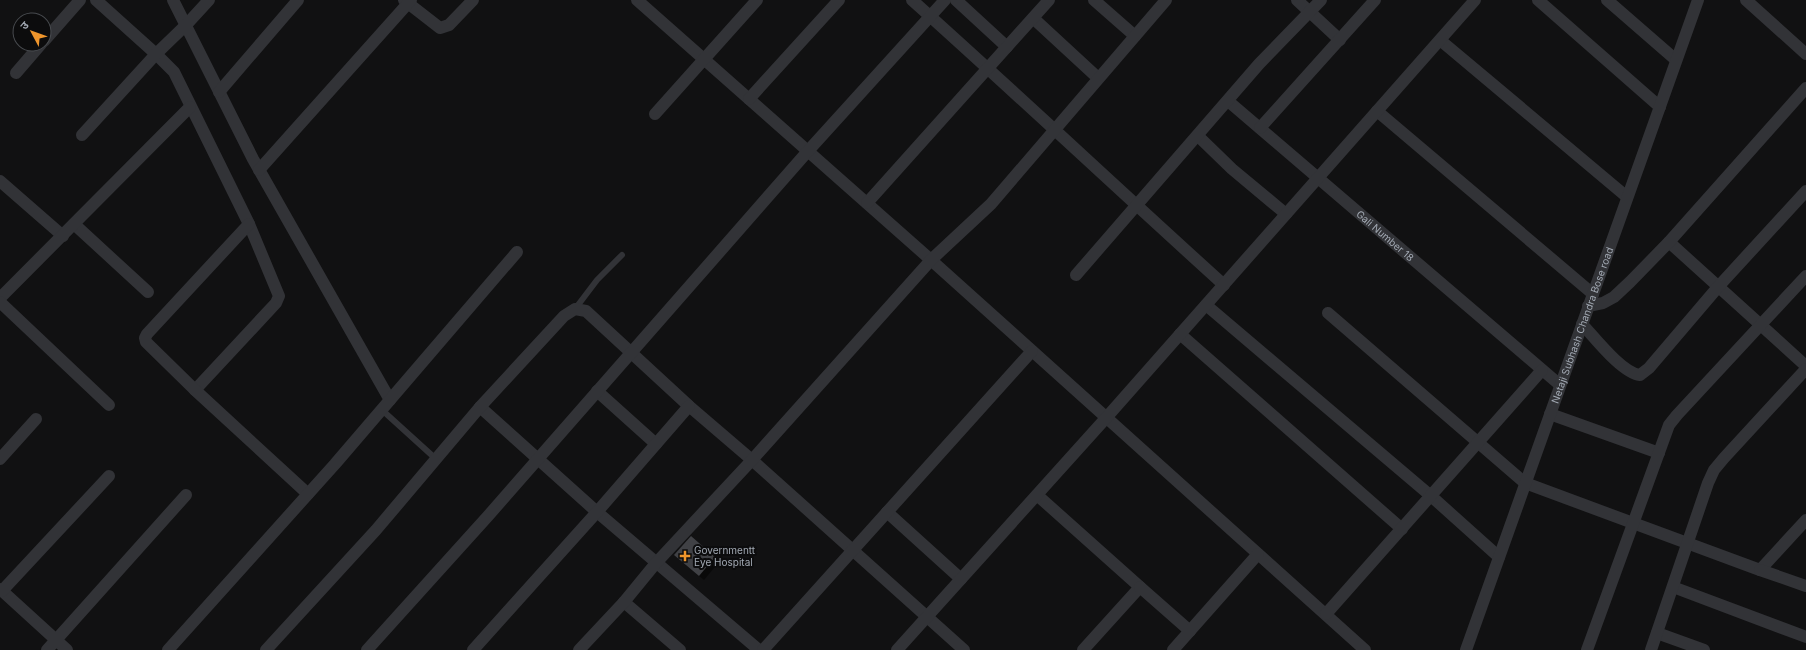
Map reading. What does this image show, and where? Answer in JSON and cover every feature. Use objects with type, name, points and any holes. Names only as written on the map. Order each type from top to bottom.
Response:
[{"type":"street","points":[[52,32],[80,0]]},
{"type":"street","points":[[96,0],[174,72],[249,224],[278,292],[278,299],[195,390]]},
{"type":"street","points":[[174,0],[259,170],[390,400]]},
{"type":"street","points":[[82,135],[156,54],[209,0]]},
{"type":"street","points":[[219,92],[298,0]]},
{"type":"street","points":[[259,170],[407,1],[435,25],[440,28],[444,28],[449,25],[473,0]]},
{"type":"street","points":[[637,0],[931,260],[1366,650]]},
{"type":"street","points":[[655,114],[757,0]]},
{"type":"street","points":[[749,99],[839,0]]},
{"type":"street","points":[[912,0],[987,70],[1056,130],[1137,206],[1224,284]]},
{"type":"street","points":[[367,650],[537,460],[808,151],[945,0]]},
{"type":"street","points":[[956,0],[1007,47]]},
{"type":"street","points":[[867,203],[1050,0]]},
{"type":"street","points":[[1094,0],[1135,36]]},
{"type":"street","points":[[1296,0],[1340,40]]},
{"type":"street","points":[[1076,276],[1259,64],[1321,0]]},
{"type":"street","points":[[1260,128],[1375,0]]},
{"type":"street","points":[[897,650],[1206,306],[1475,0]]},
{"type":"street","points":[[1538,0],[1660,107]]},
{"type":"street","points":[[1608,0],[1676,60]]},
{"type":"street","name":"Netaji Subhash Chandra Bose road","points":[[1466,650],[1698,0]]},
{"type":"street","points":[[1746,0],[1806,54]]},
{"type":"street","points":[[585,648],[656,563],[752,460],[931,260],[991,204],[1056,130],[1098,78],[1135,36],[1162,1]]},
{"type":"street","points":[[1033,18],[1098,78]]},
{"type":"street","points":[[1440,40],[1627,197]]},
{"type":"street","points":[[16,73],[34,52]]},
{"type":"street","points":[[1588,306],[1603,303],[1614,297],[1669,242],[1806,88]]},
{"type":"street","name":"Gali Number 18","points":[[1228,100],[1560,386]]},
{"type":"street","points":[[0,298],[190,107]]},
{"type":"street","points":[[1377,111],[1593,294]]},
{"type":"street","points":[[1198,136],[1232,169],[1286,214]]},
{"type":"street","points":[[0,182],[63,236]]},
{"type":"street","points":[[1582,324],[1623,366],[1633,374],[1640,375],[1649,368],[1718,287],[1806,190]]},
{"type":"street","points":[[74,224],[148,292]]},
{"type":"street","points":[[249,224],[145,338],[150,347],[308,494]]},
{"type":"street","points":[[1669,242],[1760,326],[1806,366]]},
{"type":"street","points":[[168,650],[382,410],[517,252]]},
{"type":"street","points":[[1586,650],[1669,425],[1806,276]]},
{"type":"street","points":[[0,302],[109,405]]},
{"type":"street","points":[[1206,306],[1431,496],[1499,557]]},
{"type":"street","points":[[266,650],[376,530],[480,408],[564,316],[574,309],[586,311],[689,406],[752,460],[964,650]]},
{"type":"street","points":[[1328,313],[1525,483],[1806,586]]},
{"type":"street","points":[[1180,334],[1402,529]]},
{"type":"street","points":[[763,650],[1032,351]]},
{"type":"street","points":[[1326,614],[1542,370]]},
{"type":"street","points":[[1651,650],[1708,483],[1714,470],[1806,370]]},
{"type":"street","points":[[597,391],[656,444]]},
{"type":"street","points":[[473,650],[598,512],[689,406]]},
{"type":"street","points":[[480,408],[537,460],[759,650]]},
{"type":"street","points":[[1550,414],[1659,453]]},
{"type":"street","points":[[0,459],[36,419]]},
{"type":"street","points":[[67,650],[1,590],[109,476]]},
{"type":"street","points":[[47,650],[186,495]]},
{"type":"street","points":[[1037,495],[1190,631]]},
{"type":"street","points":[[887,512],[961,579]]},
{"type":"street","points":[[1760,570],[1806,520]]},
{"type":"street","points":[[1173,650],[1258,554]]},
{"type":"street","points":[[1083,650],[1140,587]]},
{"type":"street","points":[[1673,587],[1806,637]]},
{"type":"street","points":[[624,602],[680,650]]},
{"type":"street","points":[[1657,633],[1704,650]]},
{"type":"lane","points":[[574,309],[597,280],[622,255]]},
{"type":"lane","points":[[382,410],[436,459]]},
{"type":"building","points":[[691,536],[715,557],[699,576],[674,555]]},
{"type":"place","name":"Governmentt Eye Hospital","points":[[685,556]]}]
